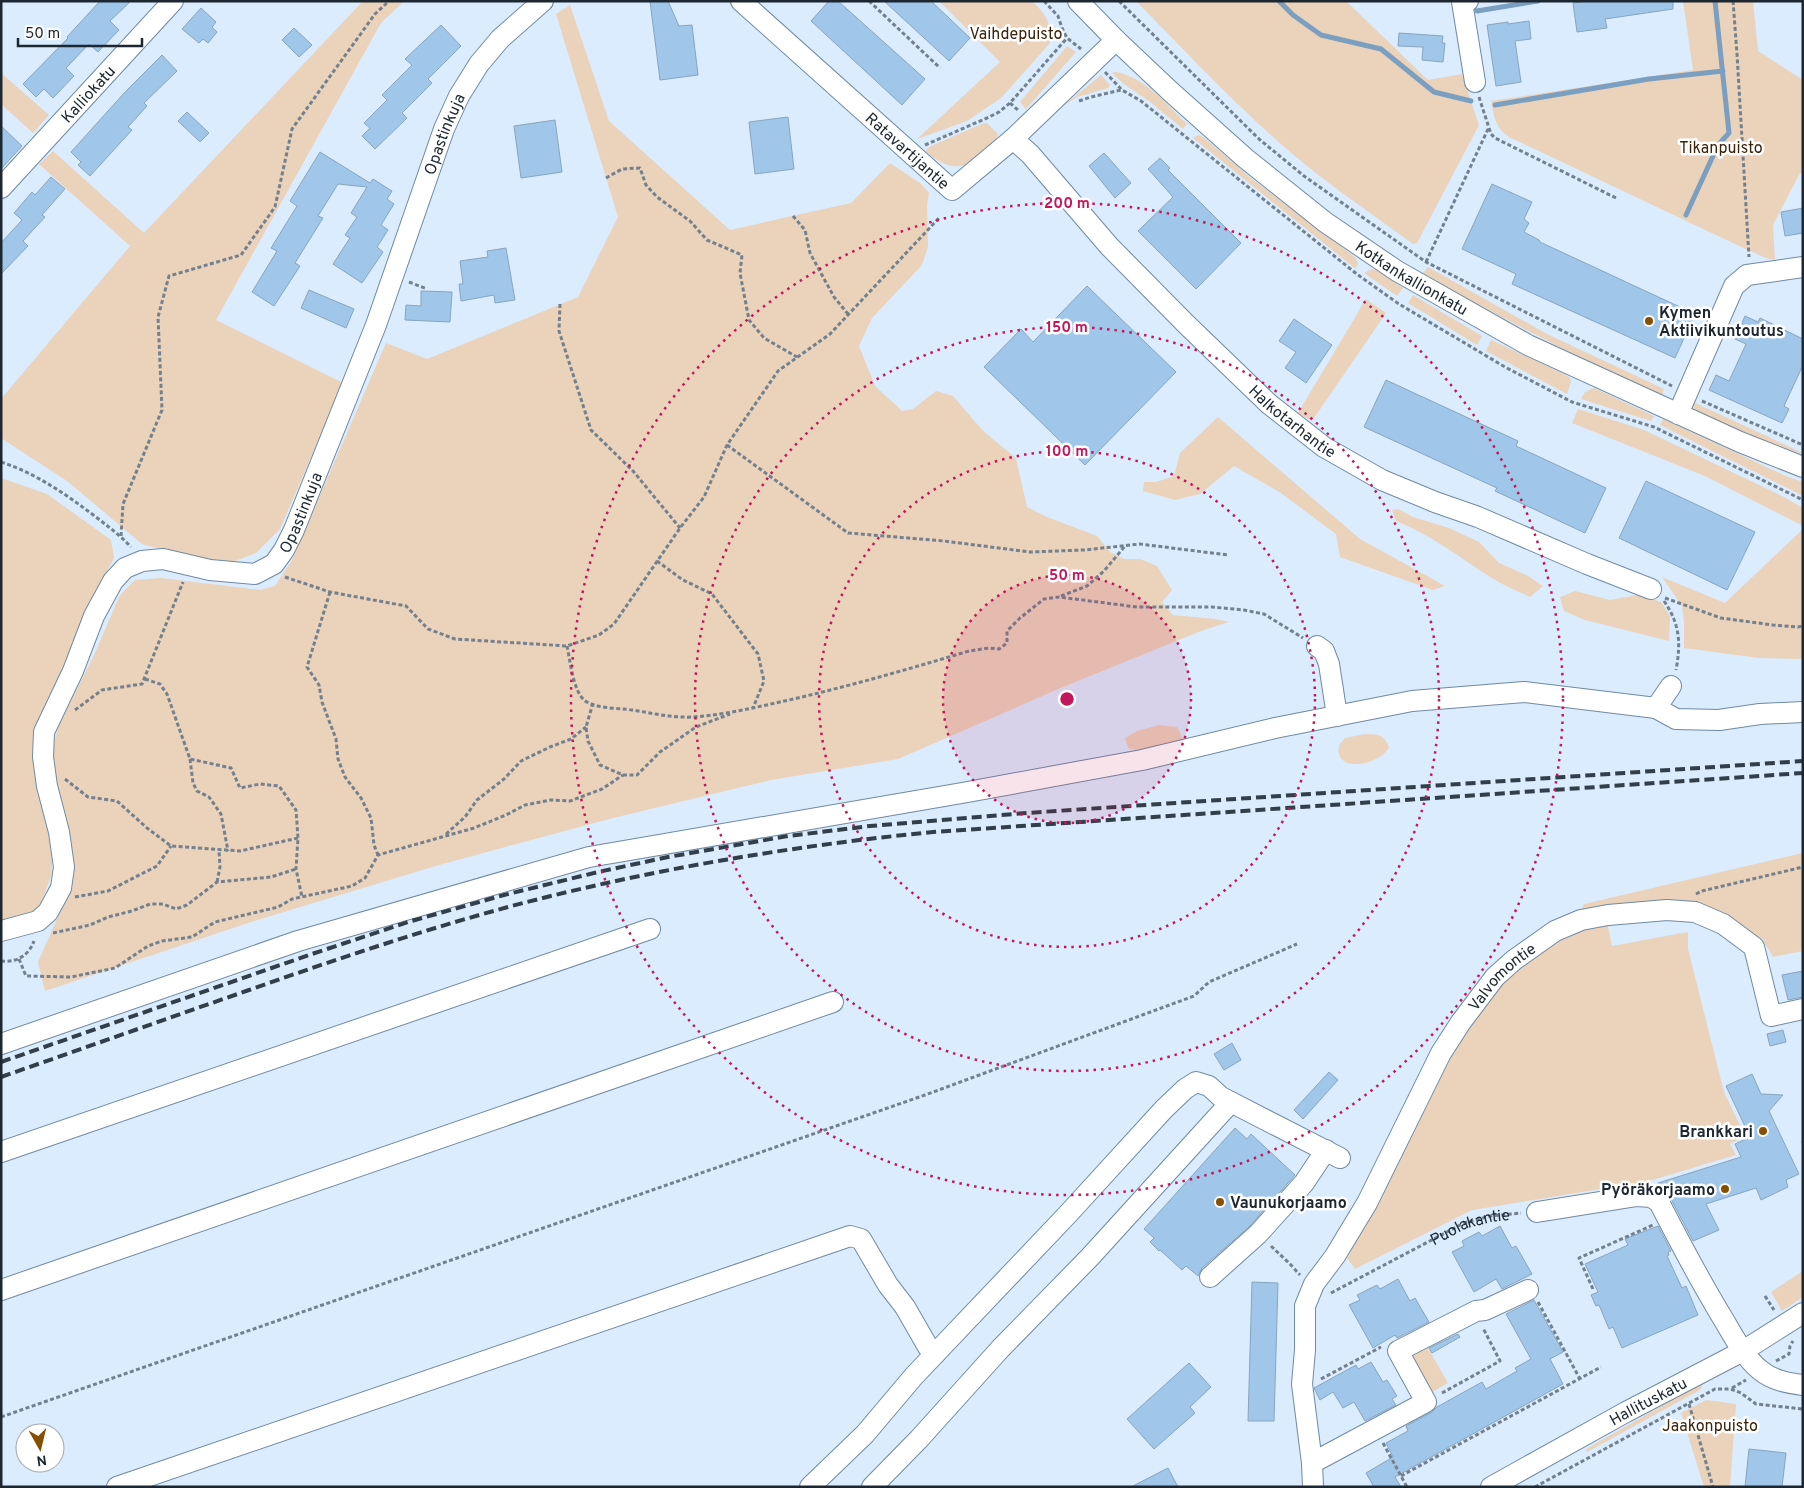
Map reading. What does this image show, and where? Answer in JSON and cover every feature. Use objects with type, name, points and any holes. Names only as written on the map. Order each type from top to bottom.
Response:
[{"type":"street","name":"Kalliokatu","points":[[1,188],[173,1]]},
{"type":"street","name":"Opastinkuja","points":[[262,571],[274,564],[284,550],[294,530],[376,325],[444,129],[459,96],[479,64],[500,39],[543,1]]},
{"type":"street","name":"Ratavartijantie","points":[[741,1],[952,190],[1013,139],[1116,40]]},
{"type":"street","name":"Kotkankallionkatu","points":[[1078,1],[1116,40],[1209,127],[1325,222],[1397,272],[1528,344],[1740,442],[1803,467]]},
{"type":"street","points":[[1468,1],[1462,2],[1474,82]]},
{"type":"street","name":"Halkotarhantie","points":[[1013,139],[1030,154],[1109,246],[1186,324],[1269,404],[1324,447],[1391,483],[1435,502],[1478,517],[1656,593]]},
{"type":"street","points":[[1678,414],[1734,286],[1747,275],[1803,267]]},
{"type":"street","points":[[1,931],[43,928],[48,912],[62,888],[64,866],[59,832],[45,773],[43,757],[44,732],[73,671],[94,616],[113,581],[125,568],[142,561],[163,559],[210,570],[255,574],[262,571]]},
{"type":"street","points":[[1317,646],[1324,651],[1329,664],[1337,716]]},
{"type":"street","points":[[1656,708],[1671,686]]},
{"type":"street","points":[[1,1044],[298,941],[590,857],[1142,760],[1274,728],[1412,701],[1524,692],[1656,708],[1676,719],[1719,720],[1760,714],[1803,712]]},
{"type":"street","name":"Valvomontie","points":[[1305,1306],[1314,1284],[1335,1256],[1367,1203],[1442,1053],[1461,1022],[1495,977],[1514,960],[1555,931],[1581,920],[1608,914],[1667,910],[1695,912],[1723,924],[1754,947],[1771,1016],[1803,1009]]},
{"type":"street","points":[[1,1152],[650,929]]},
{"type":"street","points":[[1,1290],[833,1002]]},
{"type":"street","points":[[810,1487],[865,1434],[935,1354],[1062,1221],[1164,1109],[1185,1089],[1196,1082],[1209,1086],[1221,1097],[1333,1154],[1258,1234],[1210,1277]]},
{"type":"street","points":[[872,1487],[919,1439],[1001,1348],[1090,1256],[1231,1102]]},
{"type":"street","points":[[1537,1212],[1636,1196],[1651,1197],[1659,1202],[1689,1262],[1743,1351],[1754,1365],[1771,1378],[1785,1383],[1803,1385]]},
{"type":"street","points":[[117,1487],[850,1236],[861,1239],[888,1285],[905,1307],[928,1347],[935,1354]]},
{"type":"street","points":[[1312,1463],[1426,1402],[1398,1351],[1476,1311],[1486,1310],[1531,1293]]},
{"type":"street","points":[[1305,1306],[1305,1350],[1302,1384],[1312,1463],[1313,1487]]},
{"type":"street","name":"Hallituskatu","points":[[1491,1487],[1626,1412],[1743,1351],[1803,1313]]},
{"type":"path","points":[[121,536],[123,504],[162,410],[158,317],[168,276],[241,254],[275,206],[292,129],[375,14],[389,1]]},
{"type":"path","points":[[870,1],[940,68]]},
{"type":"path","points":[[1044,1],[1058,16],[1068,38],[1080,48]]},
{"type":"path","points":[[1119,1],[1259,138],[1304,176],[1426,262],[1678,389]]},
{"type":"path","points":[[1733,1],[1750,252]]},
{"type":"path","points":[[921,148],[999,112],[1010,103],[1068,38]]},
{"type":"path","points":[[1474,82],[1491,134],[1499,141],[1616,198]]},
{"type":"path","points":[[1072,104],[1091,97],[1122,90]]},
{"type":"path","points":[[1426,262],[1489,127]]},
{"type":"path","points":[[606,178],[622,169],[640,168],[646,184],[657,198],[690,221],[707,240],[742,255],[740,273],[749,320],[764,338],[797,357]]},
{"type":"path","points":[[793,216],[805,230],[810,254],[834,297],[848,314]]},
{"type":"path","points":[[262,571],[330,592],[406,606],[428,629],[455,639],[567,646],[599,636],[614,624],[680,528],[704,497],[727,445],[778,371],[830,334],[939,218]]},
{"type":"path","points":[[404,280],[428,288]]},
{"type":"path","points":[[560,304],[559,331],[591,430],[633,471],[680,528]]},
{"type":"path","points":[[1697,399],[1803,444]]},
{"type":"path","points":[[727,445],[848,533],[944,541],[1030,552],[1084,550],[1140,544],[1228,555]]},
{"type":"path","points":[[1,462],[19,467],[58,488],[121,536],[142,561]]},
{"type":"path","points":[[567,646],[575,684],[584,700],[593,704],[604,708],[633,710],[662,716],[691,717],[735,712],[830,691],[969,651],[989,648],[999,649],[1007,643],[1007,631],[1020,618],[1044,599],[1059,597],[1087,586],[1104,571],[1126,545]]},
{"type":"path","points":[[657,561],[683,580],[712,594],[758,654],[764,681],[753,708]]},
{"type":"path","points":[[73,711],[102,690],[142,684],[190,565]]},
{"type":"path","points":[[330,592],[307,667],[319,685],[322,702],[336,739],[338,758],[344,778],[361,798],[371,818],[374,845],[378,855]]},
{"type":"path","points":[[1656,593],[1721,618],[1774,625],[1803,626]]},
{"type":"path","points":[[1656,593],[1672,612],[1680,644],[1671,686]]},
{"type":"path","points":[[1059,597],[1137,607],[1212,607],[1244,610],[1264,614],[1317,646]]},
{"type":"path","points":[[145,679],[160,684],[167,694],[190,758],[193,783],[197,791],[209,797],[220,814],[228,850]]},
{"type":"path","points":[[593,704],[586,727],[588,741],[600,764],[623,775],[637,775],[660,752],[696,728],[735,712]]},
{"type":"path","points":[[443,836],[465,817],[477,800],[504,779],[521,761],[571,739],[586,727]]},
{"type":"path","points":[[190,758],[231,768],[240,788],[260,784],[279,786],[296,810],[298,838],[296,869],[302,897]]},
{"type":"path","points":[[45,773],[65,779],[88,797],[117,801],[147,828],[171,846],[240,851],[298,838]]},
{"type":"path","points":[[19,959],[26,976],[71,977],[115,968],[148,946],[162,941],[192,937],[215,922],[278,907],[292,899],[352,886],[365,878],[378,855],[474,828],[525,805],[551,800],[570,801],[602,789],[623,775]]},
{"type":"path","points":[[55,900],[108,891],[157,866],[171,846]]},
{"type":"path","points":[[217,882],[220,867],[219,850]]},
{"type":"path","points":[[1695,895],[1702,891],[1803,867]]},
{"type":"path","points":[[1,961],[24,957],[43,928],[90,924],[150,904],[163,904],[176,909],[188,905],[217,882],[271,877],[296,869]]},
{"type":"path","points":[[1,1417],[934,1092],[1194,996],[1209,982],[1297,944]]},
{"type":"path","name":"Puolakantie","points":[[1305,1306],[1464,1223],[1490,1216],[1537,1212]]},
{"type":"path","points":[[1593,1289],[1579,1258],[1595,1249],[1668,1219]]},
{"type":"path","points":[[1258,1234],[1290,1264],[1303,1280]]},
{"type":"path","points":[[1531,1293],[1580,1379]]},
{"type":"path","points":[[1765,1296],[1773,1308]]},
{"type":"path","points":[[1426,1402],[1500,1361],[1479,1320],[1486,1310]]},
{"type":"path","points":[[1776,1361],[1790,1354],[1790,1346],[1798,1338]]},
{"type":"path","points":[[1302,1384],[1312,1384],[1383,1346],[1398,1351]]},
{"type":"path","points":[[1401,1476],[1601,1367]]},
{"type":"path","points":[[1731,1389],[1739,1384]]},
{"type":"path","points":[[1535,1487],[1715,1389],[1731,1389],[1756,1404],[1803,1409]]},
{"type":"path","points":[[1689,1404],[1713,1487]]},
{"type":"path","points":[[1375,1428],[1407,1487]]},
{"type":"green space","points":[[363,1],[404,1],[381,23],[216,320],[343,383],[280,529],[256,553],[235,561],[208,562],[142,544],[67,481],[1,438],[1,399],[130,246],[39,164],[53,151],[144,233]]},
{"type":"green space","name":"Vaihdepuisto","points":[[939,1],[1032,1],[1047,19],[1050,43],[1001,98],[967,121],[917,139],[1000,62]]},
{"type":"green space","points":[[1136,1],[1346,1],[1428,80],[1462,74],[1479,125],[1417,243],[1413,244],[1363,208],[1282,145],[1226,93]]},
{"type":"green space","name":"Tikanpuisto","points":[[1683,1],[1753,1],[1758,51],[1803,80],[1803,173],[1800,173],[1773,225],[1775,260],[1737,245],[1509,137],[1501,130],[1496,121],[1491,101],[1693,70]]},
{"type":"green space","points":[[570,5],[609,121],[730,230],[851,203],[890,163],[920,183],[929,193],[927,205],[928,247],[922,265],[872,318],[859,346],[875,386],[902,411],[913,409],[936,391],[953,396],[983,431],[1016,458],[1027,507],[1047,517],[1097,536],[1110,552],[1124,559],[1140,559],[1157,566],[1172,590],[1162,602],[1173,615],[1229,622],[1201,631],[1063,687],[898,759],[771,780],[613,818],[439,865],[251,922],[45,991],[38,962],[72,885],[74,867],[70,833],[55,784],[52,749],[59,725],[94,655],[120,595],[135,580],[161,578],[260,590],[275,586],[292,560],[386,343],[427,359],[578,297],[618,217],[556,14]]},
{"type":"green space","points":[[1067,46],[1076,52],[1026,109],[1020,102]]},
{"type":"green space","points":[[1116,72],[1127,75],[1146,86],[1187,124],[1183,129],[1112,73]]},
{"type":"green space","points":[[1,73],[49,115],[33,133],[1,104]]},
{"type":"green space","points":[[1101,75],[1110,85],[1108,88],[1077,97],[1062,107]]},
{"type":"green space","points":[[987,123],[998,134],[997,138],[979,155],[964,165],[947,165],[925,151],[931,146]]},
{"type":"green space","points":[[1198,135],[1203,137],[1252,179],[1355,257],[1358,263],[1356,269],[1193,138]]},
{"type":"green space","points":[[1428,267],[1547,334],[1664,389],[1661,398],[1452,290],[1423,273]]},
{"type":"green space","points":[[1372,269],[1378,270],[1403,288],[1397,296],[1364,273]]},
{"type":"green space","points":[[1413,295],[1482,336],[1477,345],[1408,303]]},
{"type":"green space","points":[[1366,299],[1386,313],[1312,421],[1298,413]]},
{"type":"green space","points":[[1491,340],[1570,378],[1571,382],[1567,394],[1486,351]]},
{"type":"green space","points":[[1594,388],[1654,416],[1651,421],[1581,399],[1585,392]]},
{"type":"green space","points":[[1693,402],[1803,454],[1744,435],[1694,410]]},
{"type":"green space","points":[[1578,409],[1644,430],[1784,497],[1803,508],[1803,526],[1705,476],[1572,423]]},
{"type":"green space","points":[[1218,417],[1360,539],[1445,586],[1433,590],[1340,557],[1336,534],[1281,493],[1234,466],[1200,494],[1175,500],[1143,491],[1144,482],[1156,482],[1174,476],[1180,453]]},
{"type":"green space","points":[[1663,419],[1788,477],[1803,482],[1803,496],[1660,425]]},
{"type":"green space","points":[[1,478],[47,494],[111,540],[114,558],[101,582],[38,729],[53,851],[51,876],[36,917],[1,924]]},
{"type":"green space","points":[[1398,509],[1413,517],[1449,528],[1479,542],[1499,563],[1528,576],[1543,586],[1530,597],[1501,584],[1434,540],[1396,521],[1392,510]]},
{"type":"green space","points":[[1803,529],[1803,659],[1759,658],[1684,648],[1682,606],[1662,577],[1725,603]]},
{"type":"green space","points":[[1575,591],[1610,600],[1637,595],[1661,602],[1670,616],[1669,641],[1585,620],[1564,611],[1560,597]]},
{"type":"green space","points":[[1159,725],[1177,727],[1183,739],[1163,749],[1142,751],[1128,748],[1125,738],[1137,731]]},
{"type":"green space","points":[[1365,734],[1382,737],[1389,747],[1372,761],[1355,764],[1342,760],[1339,753],[1339,745],[1345,738]]},
{"type":"green space","points":[[1803,853],[1803,951],[1773,957],[1763,940],[1726,915],[1581,911],[1584,904]]},
{"type":"green space","points":[[1607,922],[1612,946],[1688,932],[1688,949],[1724,1092],[1745,1136],[1730,1144],[1736,1155],[1649,1181],[1472,1210],[1355,1269],[1347,1258],[1463,1034],[1504,978],[1564,933]]},
{"type":"green space","points":[[1803,1271],[1803,1297],[1782,1311],[1771,1292]]},
{"type":"green space","points":[[1425,1343],[1448,1383],[1427,1395],[1405,1355]]},
{"type":"green space","points":[[1704,1382],[1700,1390],[1587,1452],[1586,1449]]},
{"type":"green space","name":"Jaakonpuisto","points":[[1706,1400],[1736,1404],[1730,1487],[1704,1487],[1681,1413]]},
{"type":"building","points":[[100,1],[131,1],[110,21],[119,30],[98,52],[89,44],[66,68],[74,76],[53,98],[44,89],[36,97],[23,84],[68,38]]},
{"type":"building","points":[[650,1],[668,1],[679,26],[692,25],[698,75],[660,80]]},
{"type":"building","points":[[829,1],[838,1],[925,79],[902,105],[811,21]]},
{"type":"building","points":[[884,1],[931,1],[970,38],[949,61]]},
{"type":"building","points":[[1587,1],[1673,1],[1673,9],[1605,19],[1607,28],[1577,32],[1573,3]]},
{"type":"building","points":[[201,8],[216,22],[212,27],[217,32],[208,43],[203,39],[199,43],[182,29]]},
{"type":"building","points":[[1529,21],[1531,39],[1515,41],[1521,82],[1496,86],[1487,25]]},
{"type":"building","points":[[441,25],[461,46],[428,79],[432,83],[402,113],[407,118],[375,149],[362,136],[370,128],[364,123],[387,100],[382,95],[412,65],[405,59]]},
{"type":"building","points":[[294,28],[312,45],[299,57],[282,40]]},
{"type":"building","points":[[1399,33],[1443,36],[1442,43],[1445,43],[1443,62],[1422,60],[1423,47],[1398,46]]},
{"type":"building","points":[[162,55],[177,71],[144,103],[147,106],[128,127],[132,130],[90,176],[78,165],[81,162],[71,152],[126,91]]},
{"type":"building","points":[[187,112],[209,133],[200,142],[178,121]]},
{"type":"building","points":[[788,117],[794,169],[755,174],[749,122]]},
{"type":"building","points":[[555,120],[562,172],[521,178],[514,126]]},
{"type":"building","points":[[1,126],[22,146],[1,169]]},
{"type":"building","points":[[320,152],[370,183],[373,179],[392,191],[387,199],[394,204],[381,225],[388,230],[377,247],[383,252],[362,283],[333,264],[350,238],[345,235],[357,217],[351,213],[367,187],[338,184],[318,216],[323,218],[295,263],[300,266],[274,306],[252,292],[277,251],[271,248],[297,206],[290,201]]},
{"type":"building","points":[[1104,153],[1131,183],[1115,198],[1089,166]]},
{"type":"building","points":[[1160,158],[1170,168],[1168,170],[1241,243],[1196,289],[1138,231],[1173,197],[1148,169]]},
{"type":"building","points":[[51,177],[65,189],[42,215],[45,217],[23,241],[28,246],[1,274],[1,243],[22,220],[14,213],[32,192],[35,195]]},
{"type":"building","points":[[1492,184],[1532,202],[1524,219],[1529,223],[1524,232],[1540,242],[1695,314],[1675,358],[1512,284],[1516,274],[1462,249]]},
{"type":"building","points":[[1803,208],[1803,233],[1785,236],[1781,212]]},
{"type":"building","points":[[506,248],[515,300],[495,303],[494,295],[461,301],[459,284],[463,284],[460,261],[488,257],[487,251]]},
{"type":"building","points":[[1087,286],[1176,372],[1085,465],[984,367],[1021,329],[1033,342]]},
{"type":"building","points":[[309,290],[354,309],[346,328],[301,308]]},
{"type":"building","points":[[421,291],[452,292],[450,322],[405,320],[406,305],[421,306]]},
{"type":"building","points":[[1745,316],[1758,322],[1760,318],[1803,339],[1803,365],[1784,406],[1789,409],[1782,423],[1709,390],[1716,375],[1729,381],[1746,344],[1735,339]]},
{"type":"building","points":[[1294,319],[1332,345],[1306,383],[1285,368],[1296,352],[1279,341]]},
{"type":"building","points":[[1386,380],[1518,441],[1516,446],[1606,488],[1585,533],[1495,491],[1497,488],[1364,427]]},
{"type":"building","points":[[1646,481],[1755,532],[1727,590],[1619,538]]},
{"type":"building","points":[[1803,971],[1803,997],[1788,1000],[1782,975]]},
{"type":"building","points":[[1783,1030],[1786,1042],[1770,1046],[1767,1034]]},
{"type":"building","points":[[1232,1043],[1241,1060],[1224,1070],[1214,1054]]},
{"type":"building","points":[[1329,1072],[1338,1080],[1303,1119],[1294,1110]]},
{"type":"building","points":[[1752,1074],[1761,1094],[1783,1095],[1769,1111],[1799,1174],[1786,1180],[1788,1187],[1761,1200],[1756,1188],[1706,1204],[1719,1230],[1693,1241],[1670,1197],[1661,1189],[1658,1183],[1741,1157],[1735,1144],[1750,1137],[1726,1086]]},
{"type":"building","name":"Vaunukorjaamo","points":[[1235,1128],[1247,1139],[1251,1134],[1295,1175],[1250,1226],[1202,1268],[1198,1276],[1186,1266],[1182,1270],[1159,1251],[1150,1242],[1154,1238],[1144,1229]]},
{"type":"building","points":[[1500,1226],[1512,1248],[1516,1246],[1532,1274],[1502,1289],[1496,1279],[1474,1292],[1452,1252],[1464,1246],[1462,1241],[1479,1232],[1482,1236]]},
{"type":"building","points":[[1658,1226],[1671,1251],[1668,1252],[1669,1255],[1667,1256],[1682,1288],[1686,1286],[1698,1315],[1622,1348],[1613,1327],[1609,1329],[1599,1305],[1596,1306],[1591,1295],[1598,1292],[1585,1264],[1628,1245],[1625,1239]]},
{"type":"building","points":[[1398,1279],[1410,1301],[1415,1298],[1429,1322],[1397,1338],[1395,1335],[1373,1348],[1349,1305],[1360,1300],[1357,1295],[1377,1285],[1380,1289]]},
{"type":"building","points":[[1252,1282],[1278,1283],[1274,1421],[1248,1421]]},
{"type":"building","points":[[1534,1300],[1563,1352],[1550,1359],[1563,1384],[1395,1477],[1401,1487],[1374,1487],[1366,1473],[1393,1457],[1386,1443],[1408,1431],[1406,1426],[1482,1382],[1486,1389],[1517,1371],[1515,1368],[1531,1359],[1506,1314]]},
{"type":"building","points":[[1458,1334],[1460,1337],[1432,1353],[1429,1348]]},
{"type":"building","points":[[1371,1362],[1383,1382],[1387,1380],[1397,1396],[1392,1399],[1396,1405],[1365,1421],[1354,1402],[1343,1408],[1333,1392],[1320,1400],[1314,1388],[1356,1365],[1358,1369]]},
{"type":"building","points":[[1189,1363],[1211,1387],[1190,1407],[1195,1413],[1154,1449],[1127,1419]]},
{"type":"building","points":[[1749,1449],[1786,1453],[1782,1487],[1745,1487]]},
{"type":"building","points":[[1168,1468],[1178,1487],[1131,1487]]},
{"type":"waterway","points":[[1279,1],[1293,15],[1321,35],[1381,49],[1434,92],[1471,101]]},
{"type":"waterway","points":[[1477,11],[1538,1]]},
{"type":"waterway","points":[[1686,215],[1718,145],[1729,133],[1715,1]]},
{"type":"waterway","points":[[1495,105],[1649,79],[1723,71]]},
{"type":"railway","points":[[1,1062],[408,922],[504,895],[598,872],[668,857],[788,836],[870,826],[1026,813],[1803,761]]},
{"type":"railway","points":[[1,1077],[377,946],[442,926],[508,907],[613,882],[772,852],[933,832],[1803,773]]},
{"type":"place","name":"Kymen Aktiivikuntoutus","points":[[1649,321]]},
{"type":"place","name":"Brankkari","points":[[1763,1131]]},
{"type":"place","name":"Pyöräkorjaamo","points":[[1725,1189]]},
{"type":"place","name":"Vaunukorjaamo","points":[[1220,1202]]}]
